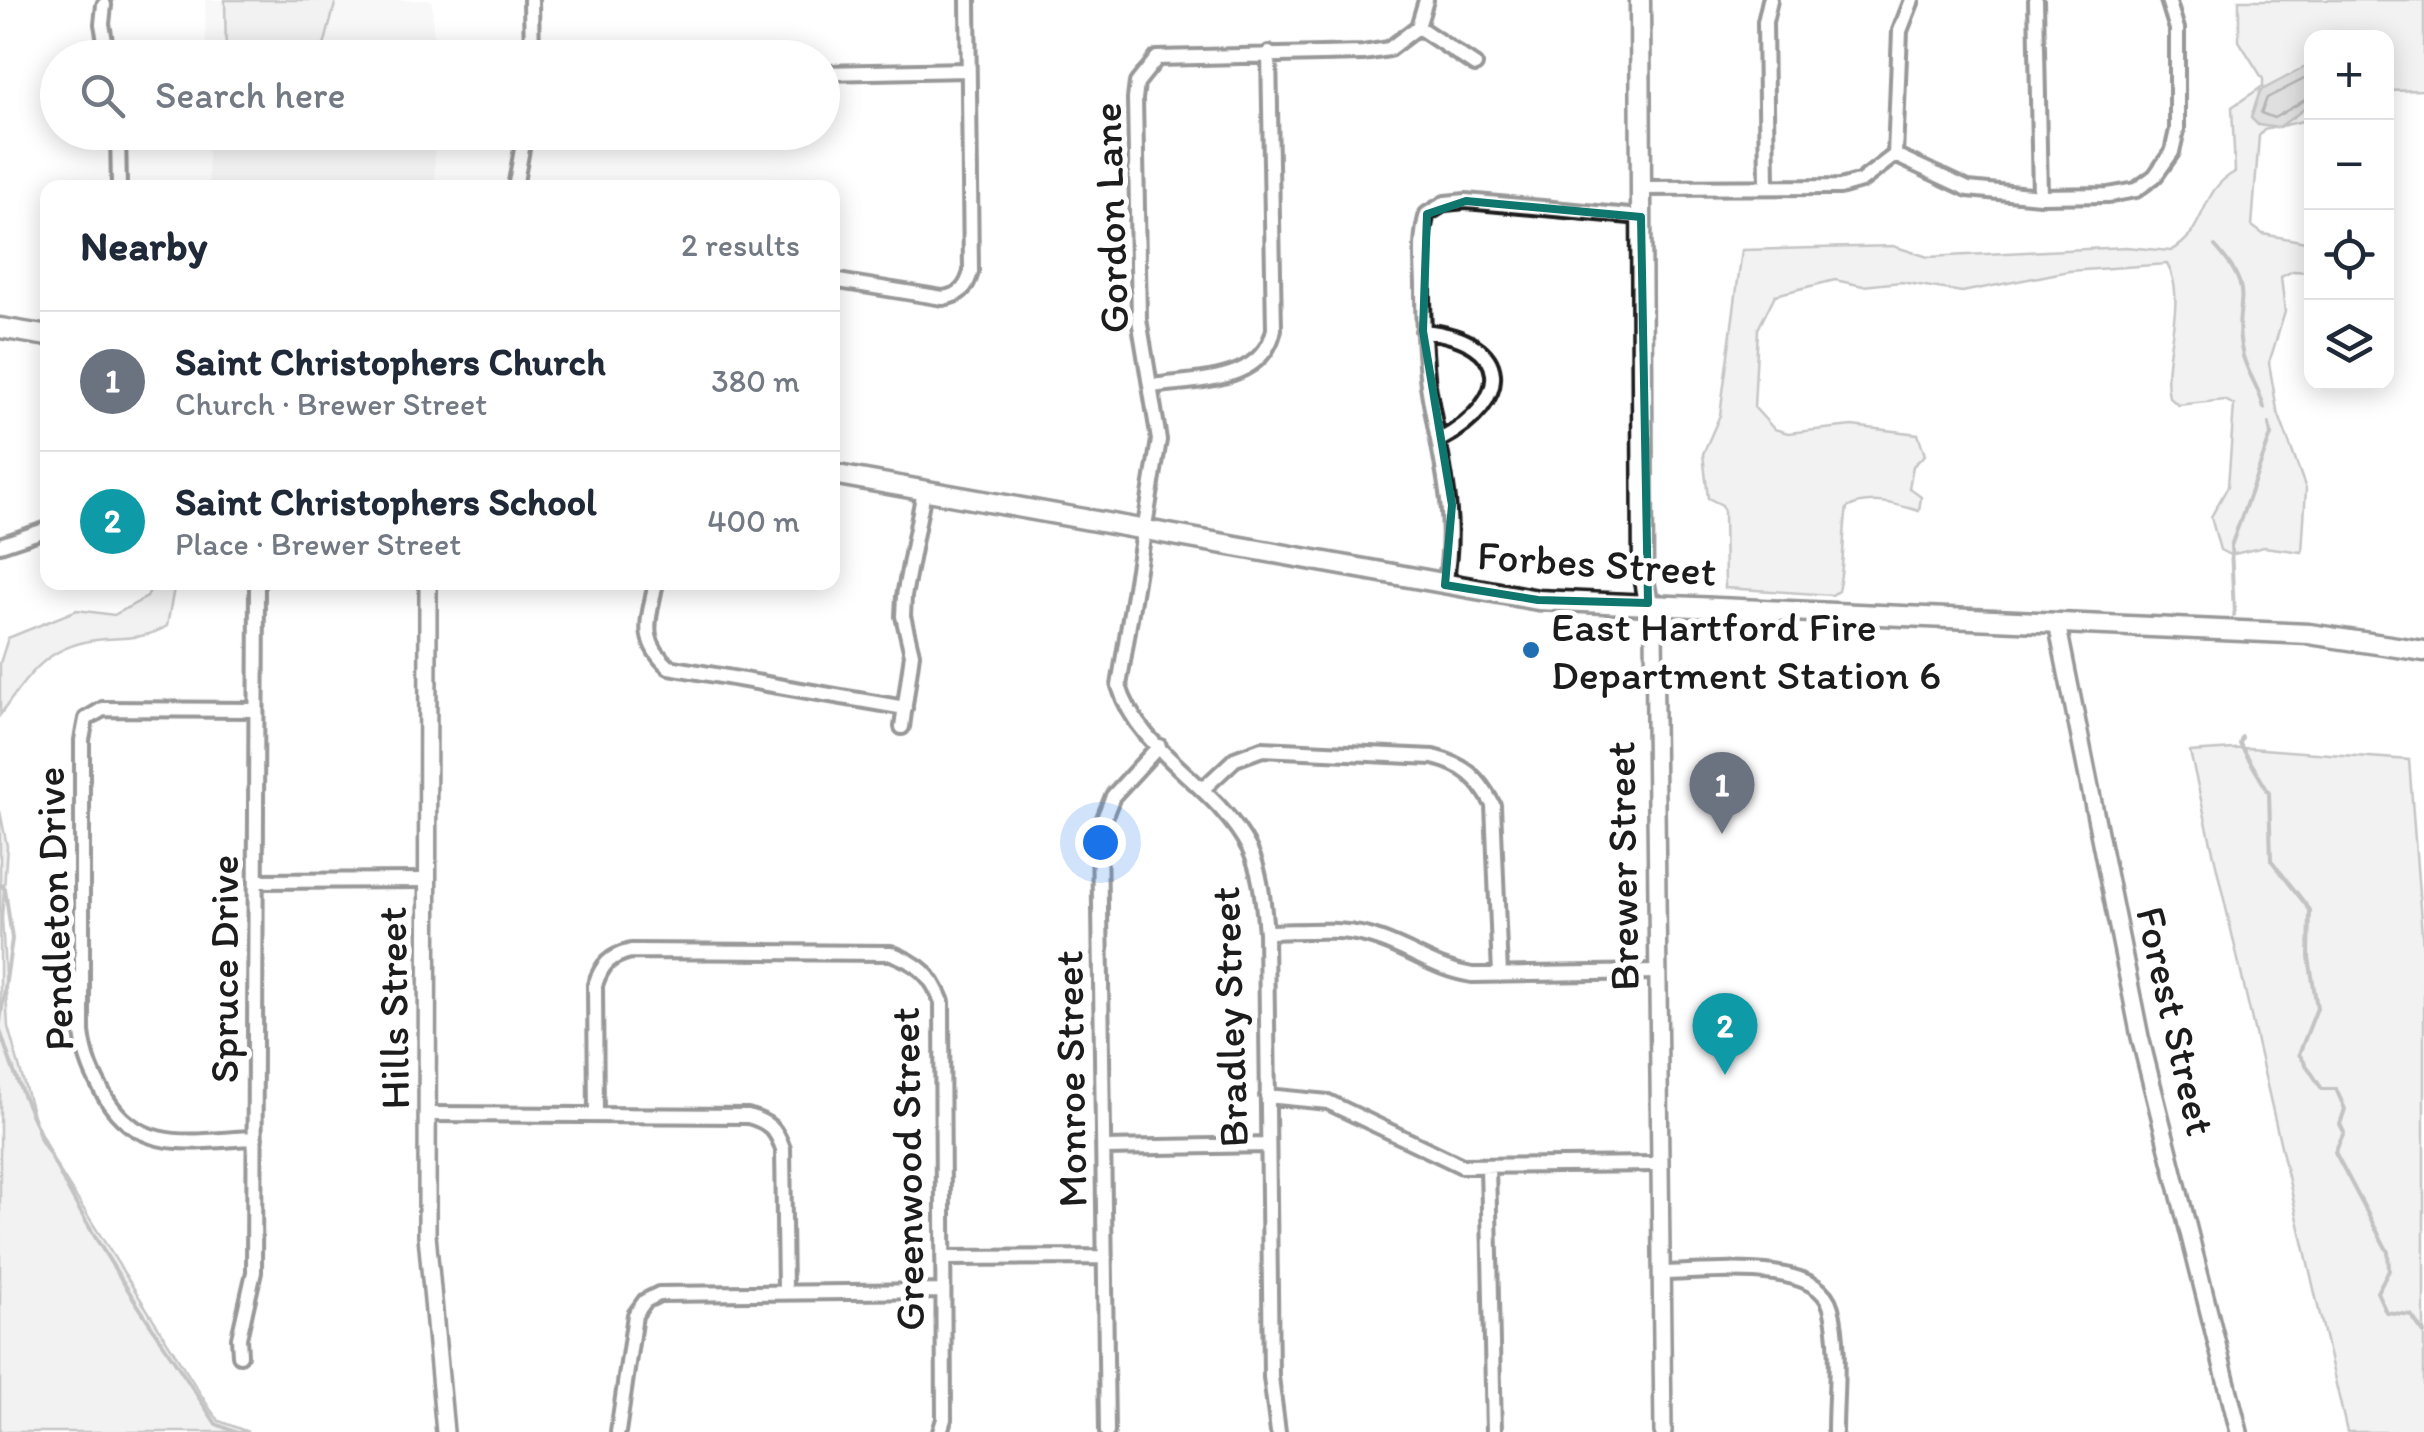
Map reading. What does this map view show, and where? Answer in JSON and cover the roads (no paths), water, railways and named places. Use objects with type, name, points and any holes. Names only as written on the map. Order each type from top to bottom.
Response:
[{"type":"main road","name":"Brewer Street","points":[[1640,0],[1643,576],[1648,603]]},
{"type":"main road","points":[[0,328],[40,335]]},
{"type":"main road","name":"Forbes Street","points":[[840,475],[1538,600],[2309,634],[2424,651]]},
{"type":"street","points":[[531,0],[532,40]]},
{"type":"street","points":[[840,281],[943,298],[958,295],[967,285],[971,272],[968,0]]},
{"type":"street","points":[[1426,0],[1418,27],[1474,65]]},
{"type":"street","points":[[1768,186],[1766,22],[1770,0]]},
{"type":"street","points":[[1896,155],[1900,30],[1912,0]]},
{"type":"street","points":[[2036,0],[2040,196]]},
{"type":"street","points":[[1896,155],[1968,189],[2040,196],[2108,196],[2136,190],[2155,176],[2172,152],[2178,130],[2177,28],[2168,0]]},
{"type":"street","points":[[104,6],[105,40]]},
{"type":"street","name":"Gordon Lane","points":[[1144,530],[1159,440],[1139,319],[1137,83],[1157,58],[1389,50],[1418,27]]},
{"type":"street","points":[[1153,386],[1237,373],[1258,363],[1270,347],[1274,330],[1268,53]]},
{"type":"street","points":[[840,73],[968,70]]},
{"type":"street","points":[[118,150],[119,180]]},
{"type":"street","points":[[516,180],[522,150]]},
{"type":"street","points":[[1641,188],[1840,186],[1861,182],[1896,155]]},
{"type":"street","points":[[1445,585],[1453,544],[1452,505],[1424,331],[1422,232],[1427,214],[1445,203],[1641,216]]},
{"type":"street","points":[[1424,331],[1450,334],[1474,344],[1488,360],[1494,384],[1487,406],[1470,424],[1440,440]]},
{"type":"street","points":[[902,727],[912,654],[903,616],[904,596],[924,491]]},
{"type":"street","name":"Bradley Street","points":[[1144,530],[1119,686],[1126,708],[1204,788],[1250,850],[1260,880],[1266,932],[1271,1377],[1278,1432]]},
{"type":"street","points":[[0,546],[40,533]]},
{"type":"street","name":"Spruce Drive","points":[[240,1355],[239,1338],[254,1272],[257,590]]},
{"type":"street","name":"Hills Street","points":[[428,590],[428,1234],[445,1432]]},
{"type":"street","points":[[655,590],[648,633],[650,651],[669,667],[904,708]]},
{"type":"street","name":"Brewer Street","points":[[1648,603],[1654,629],[1662,1432]]},
{"type":"street","name":"Forest Street","points":[[2057,624],[2140,1037],[2239,1432]]},
{"type":"street","name":"Pendleton Drive","points":[[254,710],[104,710],[86,719],[82,740],[82,1032],[86,1060],[98,1085],[117,1117],[133,1132],[175,1140],[255,1138]]},
{"type":"street","name":"Monroe Street","points":[[1107,1432],[1100,831],[1113,796],[1159,746]]},
{"type":"street","points":[[1204,788],[1235,759],[1262,749],[1433,757],[1460,764],[1480,781],[1494,806],[1500,975]]},
{"type":"street","points":[[256,882],[426,880]]},
{"type":"street","points":[[1266,932],[1344,931],[1393,944],[1444,970],[1500,975],[1658,972]]},
{"type":"street","name":"Greenwood Street","points":[[596,1115],[594,985],[601,967],[614,955],[631,951],[891,954],[916,963],[932,978],[942,1002],[944,1419],[940,1432]]},
{"type":"street","points":[[1267,1096],[1328,1102],[1462,1166],[1660,1164]]},
{"type":"street","points":[[429,1114],[748,1116],[777,1131],[783,1149],[785,1290]]},
{"type":"street","points":[[1104,1148],[1268,1145]]},
{"type":"street","points":[[1488,1166],[1494,1432]]},
{"type":"street","points":[[943,1258],[1105,1258]]},
{"type":"street","points":[[1661,1273],[1785,1274],[1818,1286],[1830,1303],[1834,1322],[1835,1432]]},
{"type":"street","points":[[618,1432],[635,1315],[645,1301],[678,1292],[942,1291]]},
{"type":"water","points":[[2304,68],[2304,109],[2278,128],[2258,125],[2251,118],[2260,91]]},
{"type":"waterway","points":[[2215,246],[2229,263],[2241,289],[2243,356],[2264,408]]},
{"type":"waterway","points":[[2234,615],[2231,546],[2271,435],[2269,424]]},
{"type":"waterway","points":[[2242,737],[2240,744],[2269,793],[2271,860],[2310,910],[2309,957],[2317,1008],[2299,1054],[2322,1089],[2336,1089],[2345,1109],[2340,1124],[2344,1132],[2335,1152],[2388,1252],[2389,1270],[2377,1292],[2386,1312],[2411,1315],[2424,1333]]},
{"type":"waterway","points":[[0,884],[5,889],[12,939],[0,1022]]},
{"type":"waterway","points":[[0,1030],[41,1136],[94,1234],[216,1424],[235,1432]]},
{"type":"place","name":"East Hartford Fire Department Station 6","points":[[1531,650]]},
{"type":"place","name":"Saint Christophers Church","points":[[1722,834]]},
{"type":"place","name":"Saint Christophers School","points":[[1725,1075]]}]
